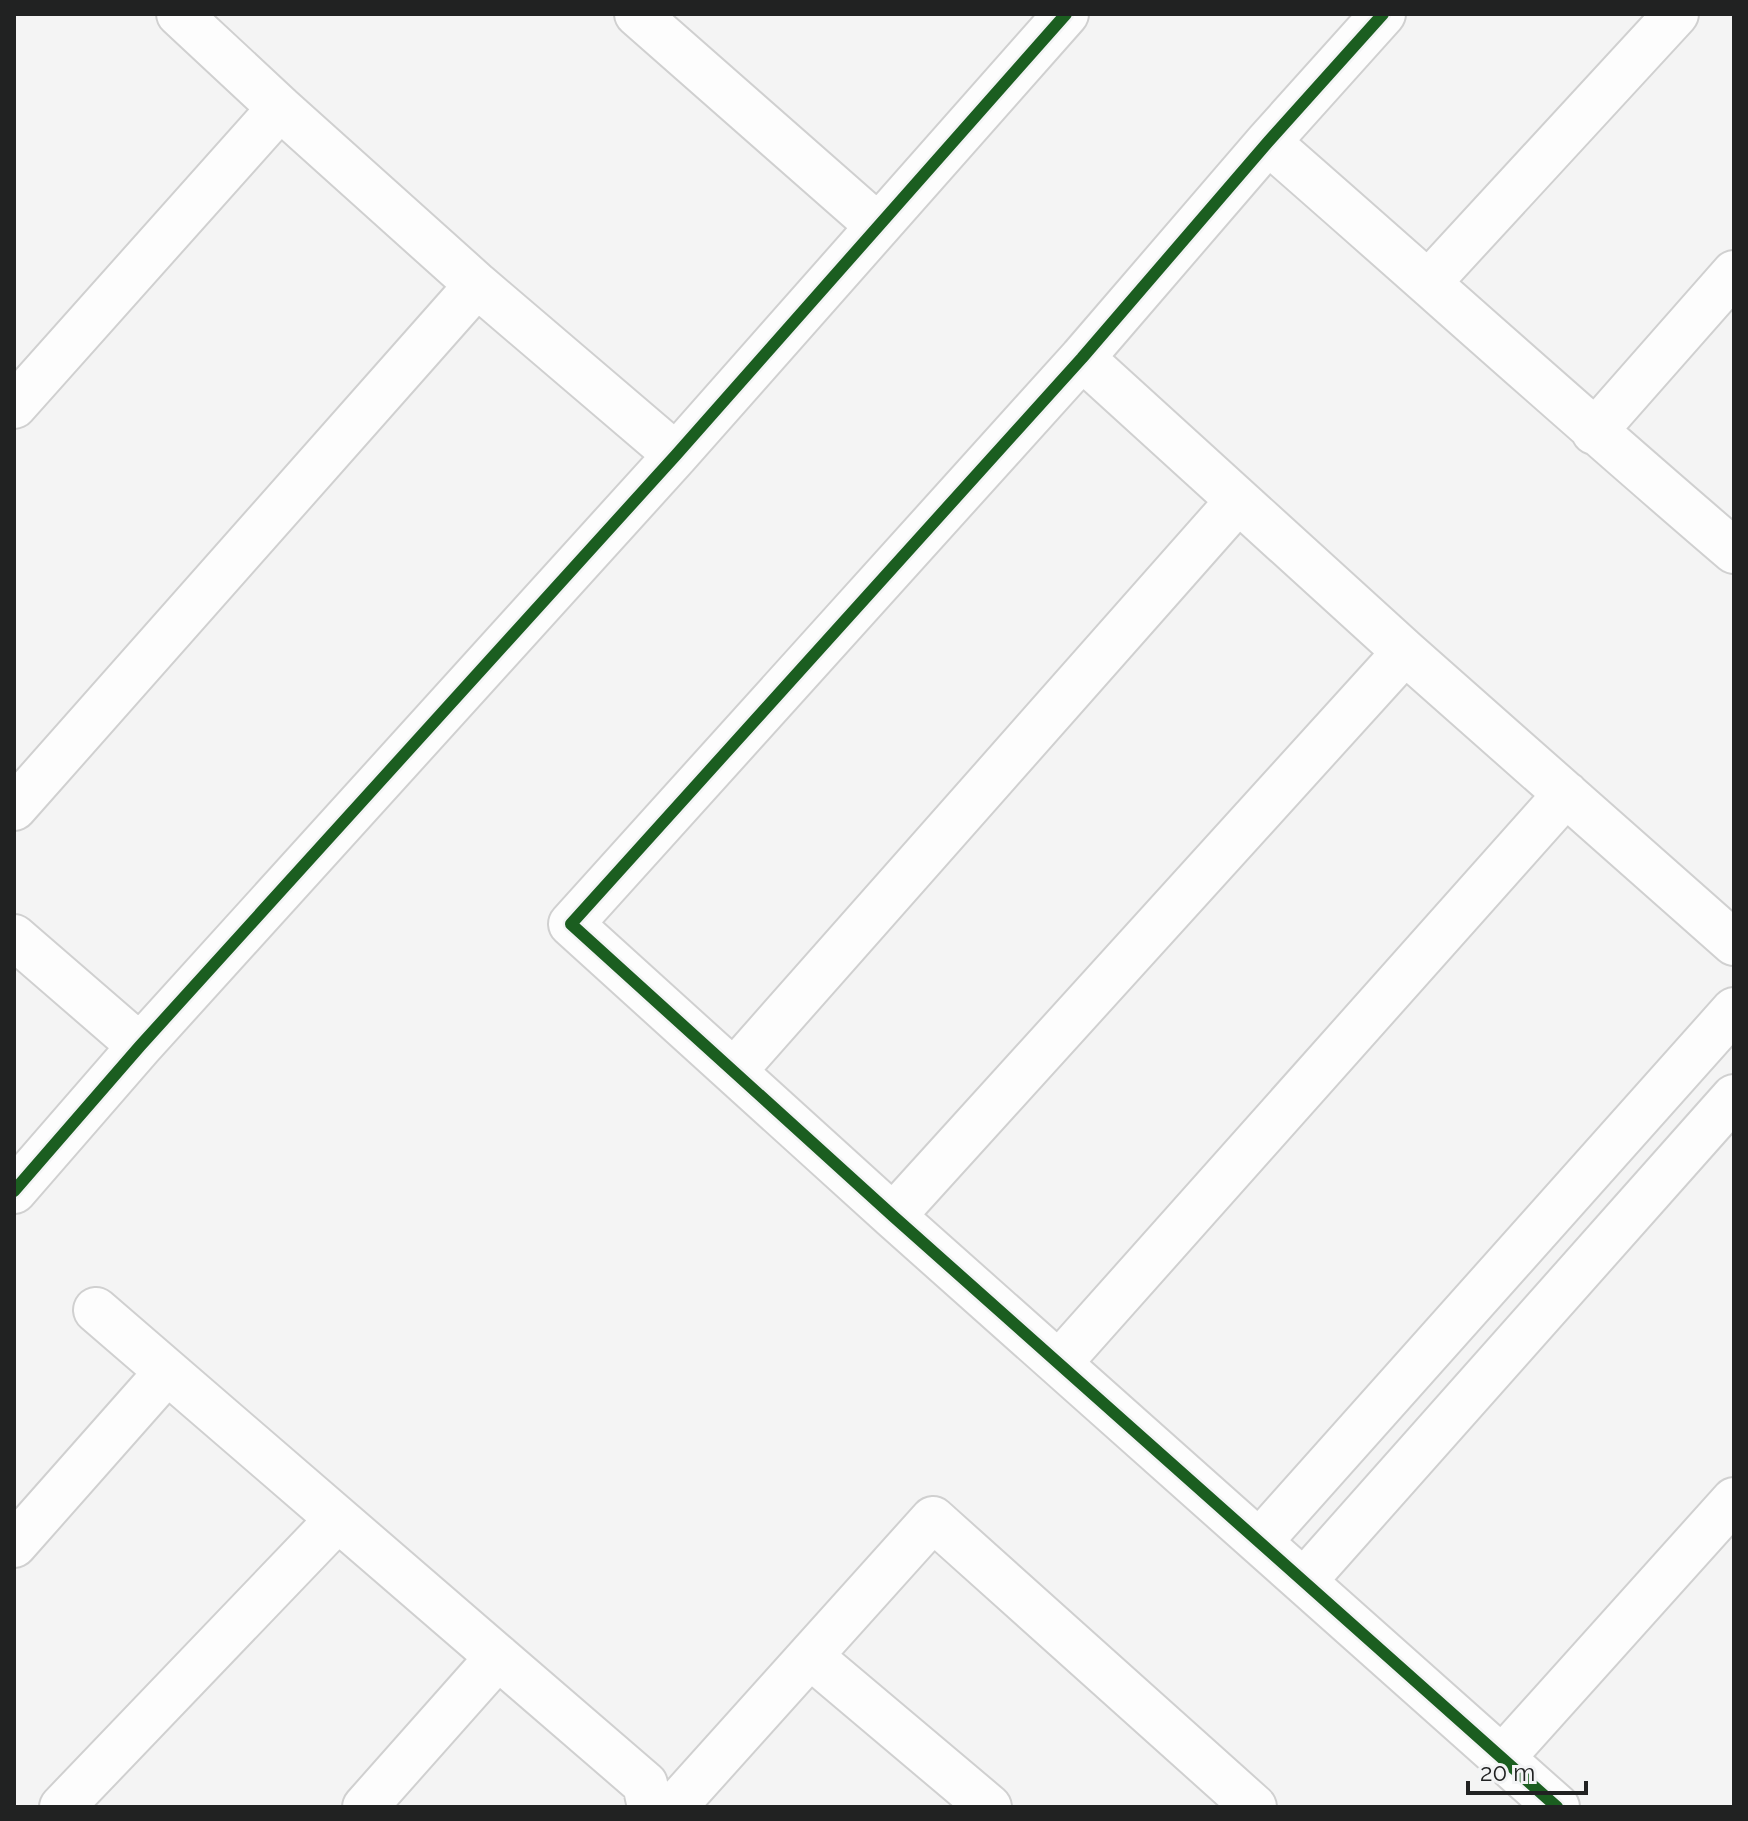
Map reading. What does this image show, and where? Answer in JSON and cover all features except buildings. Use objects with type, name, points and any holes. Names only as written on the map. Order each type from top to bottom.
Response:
[{"type":"street","points":[[179,14],[477,285],[676,455]]},
{"type":"street","points":[[637,14],[878,226]]},
{"type":"street","points":[[14,1191],[140,1046],[676,455],[1066,14]]},
{"type":"street","points":[[1383,14],[1082,358],[571,924],[893,1216],[1557,1807]]},
{"type":"street","points":[[1429,282],[1676,14]]},
{"type":"street","points":[[14,406],[280,108]]},
{"type":"street","points":[[1268,142],[1429,282],[1594,432],[1734,551]]},
{"type":"street","points":[[1594,432],[1734,273]]},
{"type":"street","points":[[14,808],[477,285]]},
{"type":"street","points":[[1082,358],[1405,652],[1734,943]]},
{"type":"street","points":[[734,1071],[1238,501]]},
{"type":"street","points":[[893,1216],[1405,652]]},
{"type":"street","points":[[1059,1363],[1566,794]]},
{"type":"street","points":[[14,937],[140,1046]]},
{"type":"street","points":[[1260,1541],[1734,1010]]},
{"type":"street","points":[[1304,1581],[1734,1097]]},
{"type":"street","points":[[96,1310],[645,1784],[650,1807]]},
{"type":"street","points":[[14,1545],[167,1372]]},
{"type":"street","points":[[1502,1758],[1734,1500]]},
{"type":"street","points":[[62,1807],[338,1519]]},
{"type":"street","points":[[674,1807],[933,1519],[1254,1807]]},
{"type":"street","points":[[810,1656],[989,1807]]},
{"type":"street","points":[[365,1807],[498,1657]]},
{"type":"cycle path","points":[[14,1191],[140,1046],[676,455],[1066,14]]},
{"type":"cycle path","points":[[1383,14],[1082,358],[571,924],[893,1216],[1557,1807]]}]
